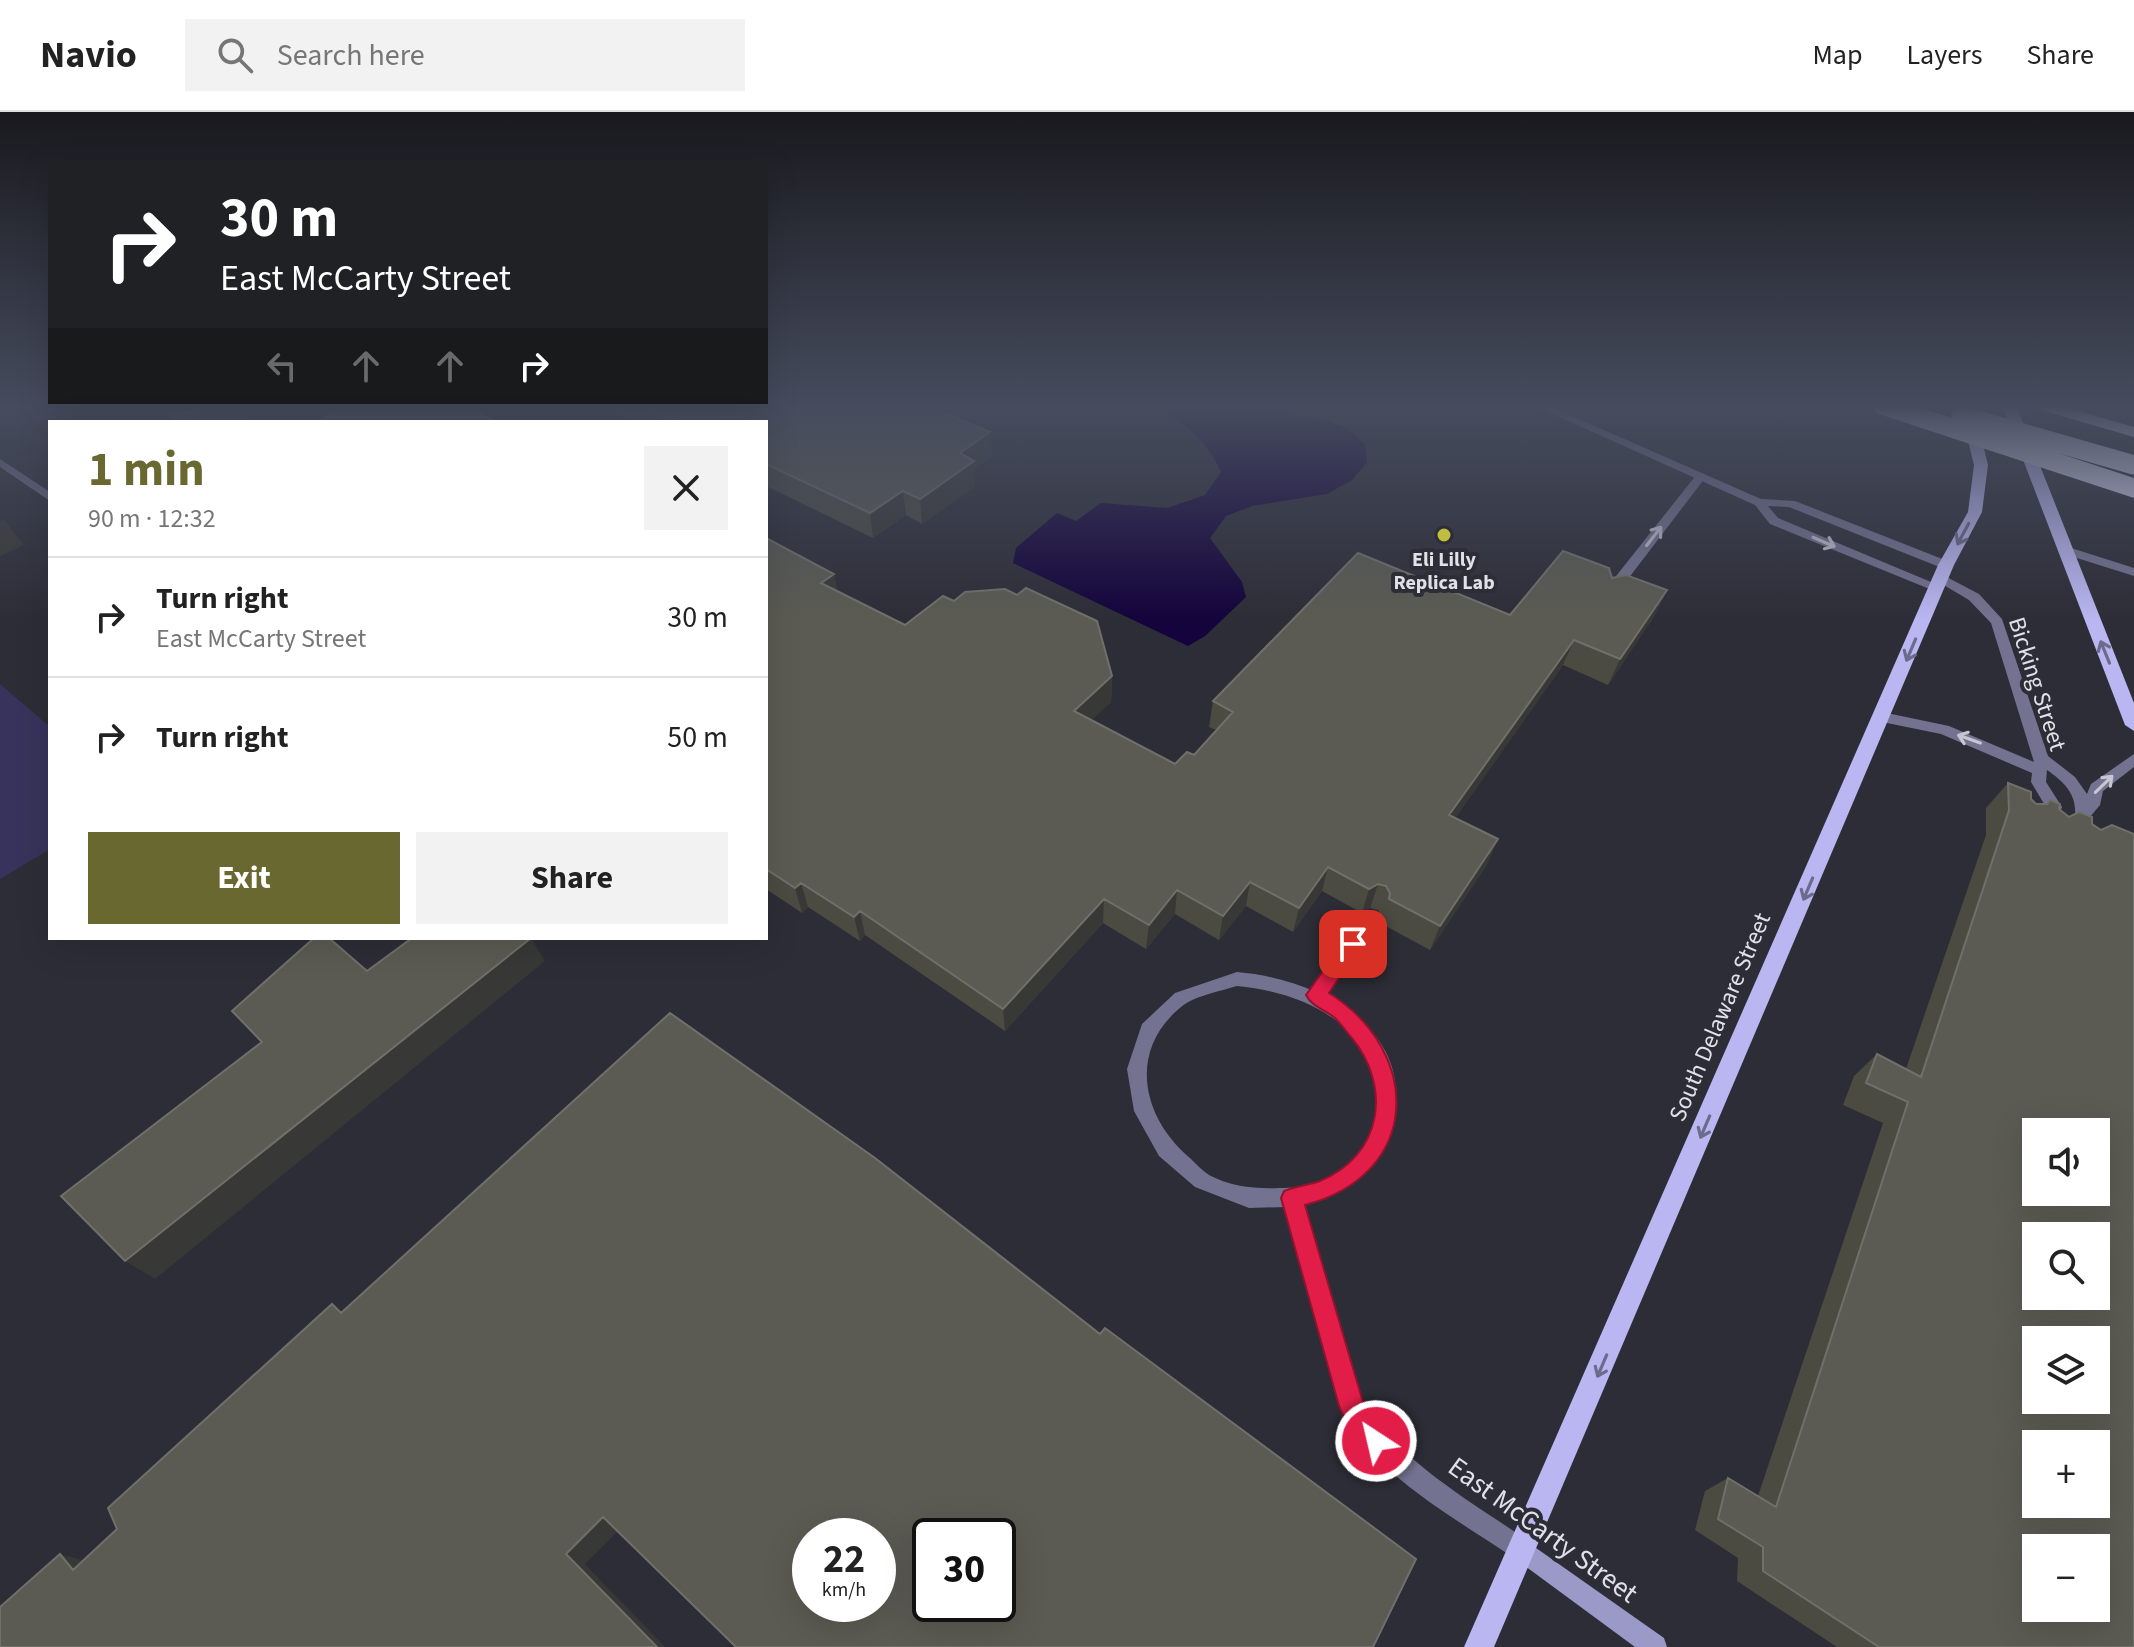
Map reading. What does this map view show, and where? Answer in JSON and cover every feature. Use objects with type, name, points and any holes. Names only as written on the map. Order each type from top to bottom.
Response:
[{"type":"highway","points":[[2099,477],[2134,488]]},
{"type":"main road","name":"South Delaware Street","points":[[1479,1647],[1941,577],[1975,512],[1980,477]]},
{"type":"main road","points":[[2037,477],[2134,725]]},
{"type":"main road","name":"East McCarty Street","points":[[1522,1550],[1655,1647]]},
{"type":"street","points":[[21,477],[48,496]]},
{"type":"street","points":[[1606,597],[1701,477]]},
{"type":"street","points":[[1702,477],[1759,502]]},
{"type":"street","name":"Bicking Street","points":[[1759,502],[1774,521],[1941,577]]},
{"type":"street","name":"Bicking Street","points":[[1759,502],[1791,504],[1941,577],[1974,597],[1997,622],[2036,776],[2054,807],[2046,833]]},
{"type":"street","points":[[2065,550],[2134,572]]},
{"type":"street","points":[[1882,717],[1926,725],[1970,739],[2036,776],[2074,781],[2080,790],[2083,815],[2077,846]]},
{"type":"street","points":[[2083,815],[2092,805],[2096,788],[2134,759]]},
{"type":"street","points":[[1316,995],[1371,918]]},
{"type":"street","points":[[1237,979],[1288,984],[1316,995],[1341,1011],[1373,1049],[1384,1076],[1386,1116],[1381,1136],[1370,1154],[1356,1170],[1327,1189],[1292,1198],[1258,1199],[1200,1180],[1176,1162],[1156,1139],[1142,1114],[1136,1088],[1137,1063],[1143,1042],[1155,1021],[1178,998],[1207,985],[1237,979]]},
{"type":"street","name":"East McCarty Street","points":[[1292,1198],[1352,1406],[1362,1427],[1423,1480],[1522,1550]]},
{"type":"shaded area","points":[[1218,477],[1355,477],[1327,494],[1252,506],[1226,516],[1210,538],[1242,582],[1246,597],[1205,636],[1188,646],[1013,563],[1016,548],[1057,513],[1076,521],[1101,503],[1167,508],[1205,495]]},
{"type":"shaded area","points":[[0,684],[48,725],[48,850],[0,879]]},
{"type":"building","points":[[793,477],[952,477],[920,499],[903,491],[870,513]]},
{"type":"building","points":[[768,539],[834,574],[821,583],[905,625],[943,596],[954,601],[965,592],[1005,589],[1017,595],[1026,588],[1097,621],[1112,676],[1074,711],[1175,764],[1187,752],[1194,755],[1233,712],[1213,701],[1358,553],[1510,615],[1563,551],[1609,568],[1612,578],[1626,575],[1667,590],[1620,659],[1574,640],[1449,815],[1498,839],[1440,926],[1389,899],[1386,886],[1378,884],[1369,889],[1328,867],[1299,908],[1250,882],[1223,916],[1177,890],[1149,925],[1104,899],[1003,1009],[860,911],[854,917],[801,883],[795,888],[768,870]]},
{"type":"building","points":[[2008,783],[2031,792],[2031,799],[2036,804],[2047,804],[2050,800],[2060,804],[2059,809],[2069,817],[2079,812],[2092,817],[2092,824],[2101,830],[2112,825],[2134,834],[2134,1647],[1879,1647],[1763,1571],[1763,1547],[1718,1519],[1728,1478],[1776,1507],[1908,1102],[1866,1083],[1877,1054],[1921,1077],[2009,810]]},
{"type":"building","points":[[312,940],[331,940],[367,971],[409,940],[528,940],[125,1261],[61,1196],[262,1042],[232,1011]]},
{"type":"building","points":[[670,1013],[875,1158],[1100,1334],[1105,1328],[1416,1559],[1373,1647],[736,1647],[603,1517],[566,1554],[657,1647],[0,1647],[0,1607],[60,1554],[73,1570],[117,1529],[108,1508],[332,1304],[341,1313]]},
{"type":"place","name":"Eli Lilly Replica Lab","points":[[1444,535]]},
{"type":"route","points":[[1353,944],[1316,995],[1356,1025],[1373,1049],[1384,1076],[1386,1116],[1381,1136],[1370,1154],[1347,1178],[1315,1194],[1292,1198],[1352,1406],[1362,1427],[1376,1441]]}]
